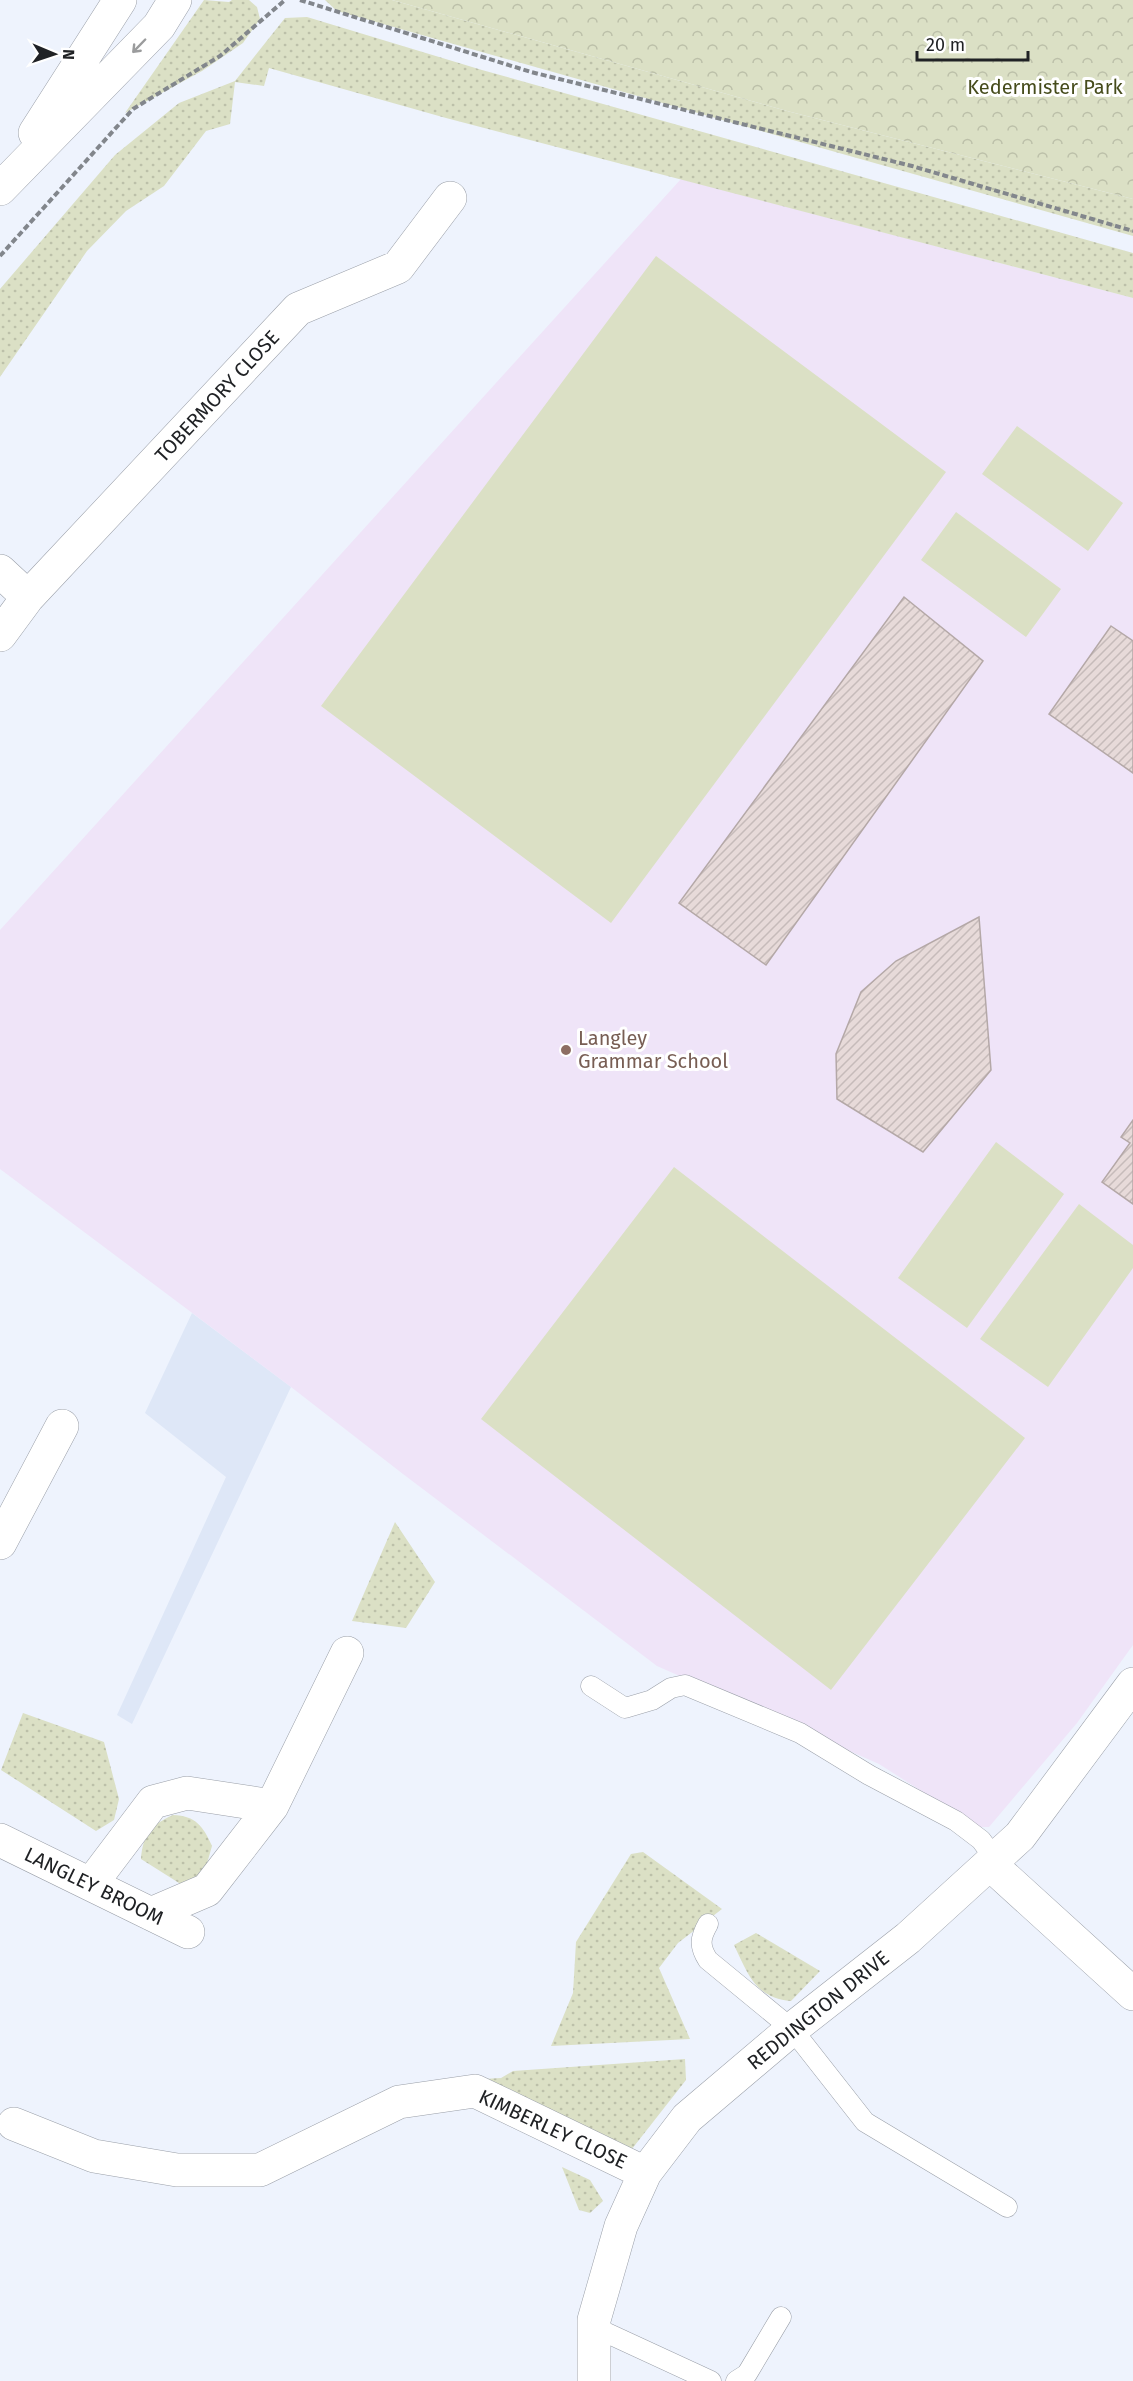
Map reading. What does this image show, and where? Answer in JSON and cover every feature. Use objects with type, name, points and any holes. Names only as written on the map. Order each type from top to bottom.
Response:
[{"type":"street","points":[[0,189],[120,0]]},
{"type":"street","points":[[0,189],[159,26],[175,0]]},
{"type":"street","name":"TOBERMORY CLOSE","points":[[0,635],[28,597],[298,309],[398,267],[450,198]]},
{"type":"street","points":[[0,571],[28,597]]},
{"type":"street","points":[[0,1543],[62,1426]]},
{"type":"street","points":[[151,1914],[207,1890],[272,1806],[347,1653]]},
{"type":"street","name":"REDDINGTON DRIVE","points":[[594,2381],[594,2326],[621,2226],[645,2173],[687,2118],[792,2029],[908,1938],[1020,1836],[1133,1684]]},
{"type":"street","points":[[91,1884],[153,1802],[187,1793],[272,1806]]},
{"type":"street","name":"LANGLEY BROOM","points":[[0,1840],[188,1932]]},
{"type":"street","points":[[993,1861],[1133,1994]]},
{"type":"street","name":"KIMBERLEY CLOSE","points":[[14,2124],[93,2156],[177,2170],[260,2170],[399,2102],[476,2091],[645,2173]]},
{"type":"lane","points":[[591,1686],[625,1708],[652,1701],[671,1688],[685,1685],[790,1729],[869,1775],[956,1821],[981,1840],[993,1861]]},
{"type":"lane","points":[[708,1924],[700,1940],[702,1951],[708,1960],[792,2029],[865,2122],[1007,2207]]},
{"type":"lane","points":[[736,2381],[747,2374],[781,2316]]},
{"type":"lane","points":[[594,2326],[711,2381]]},
{"type":"path","points":[[0,256],[133,109],[220,56],[285,0]]},
{"type":"path","points":[[300,0],[531,72],[912,166],[1133,231]]},
{"type":"shaded area","name":"Langley Grammar School","points":[[681,179],[1133,298],[1133,1645],[1077,1723],[989,1827],[978,1827],[879,1764],[657,1666],[0,1169],[0,930]]},
{"type":"shaded area","points":[[192,1313],[291,1387],[132,1724],[117,1715],[226,1477],[145,1413]]},
{"type":"green space","points":[[204,0],[229,2],[249,0],[257,7],[260,19],[243,43],[202,71],[125,113]]},
{"type":"green space","points":[[325,0],[392,0],[787,111],[1133,199],[1133,236],[337,11]]},
{"type":"green space","name":"Kedermister Park","points":[[392,0],[1133,0],[1133,199],[787,111]]},
{"type":"green space","points":[[307,17],[482,70],[1133,253],[1133,298],[446,118],[269,68],[264,86],[235,82],[230,124],[206,131],[164,186],[126,211],[87,251],[0,377],[0,289],[115,155],[179,103],[235,81],[285,18]]},
{"type":"green space","points":[[656,256],[946,472],[611,923],[321,706]]},
{"type":"green space","points":[[1017,426],[1123,503],[1088,551],[982,474]]},
{"type":"green space","points":[[956,512],[1061,589],[1026,637],[921,560]]},
{"type":"green space","points":[[996,1142],[1064,1194],[967,1328],[898,1278]]},
{"type":"green space","points":[[674,1167],[1025,1438],[831,1690],[481,1419]]},
{"type":"green space","points":[[1079,1204],[1133,1245],[1133,1268],[1048,1387],[980,1339]]},
{"type":"green space","points":[[395,1522],[435,1582],[406,1628],[352,1621]]},
{"type":"green space","points":[[23,1713],[104,1742],[119,1799],[114,1820],[96,1831],[1,1770]]},
{"type":"green space","points":[[173,1815],[188,1817],[198,1823],[212,1846],[198,1895],[141,1859],[144,1843],[150,1831]]},
{"type":"green space","points":[[643,1852],[722,1909],[678,1943],[659,1968],[690,2039],[551,2046],[573,1993],[576,1942],[631,1854]]},
{"type":"green space","points":[[756,1933],[820,1971],[791,2001],[779,1999],[761,1990],[744,1966],[734,1945]]},
{"type":"green space","points":[[685,2059],[686,2080],[628,2154],[483,2079],[501,2078],[513,2071]]},
{"type":"green space","points":[[562,2167],[590,2180],[603,2201],[590,2213],[579,2210]]},
{"type":"building","points":[[904,597],[983,661],[766,965],[679,903]]},
{"type":"building","points":[[1111,626],[1133,641],[1133,773],[1049,714]]},
{"type":"building","points":[[979,917],[991,1070],[923,1152],[837,1099],[836,1054],[861,992],[896,961]]},
{"type":"building","points":[[1133,1120],[1133,1204],[1102,1182],[1130,1143],[1121,1137]]},
{"type":"place","name":"Langley Grammar School","points":[[566,1050]]}]
